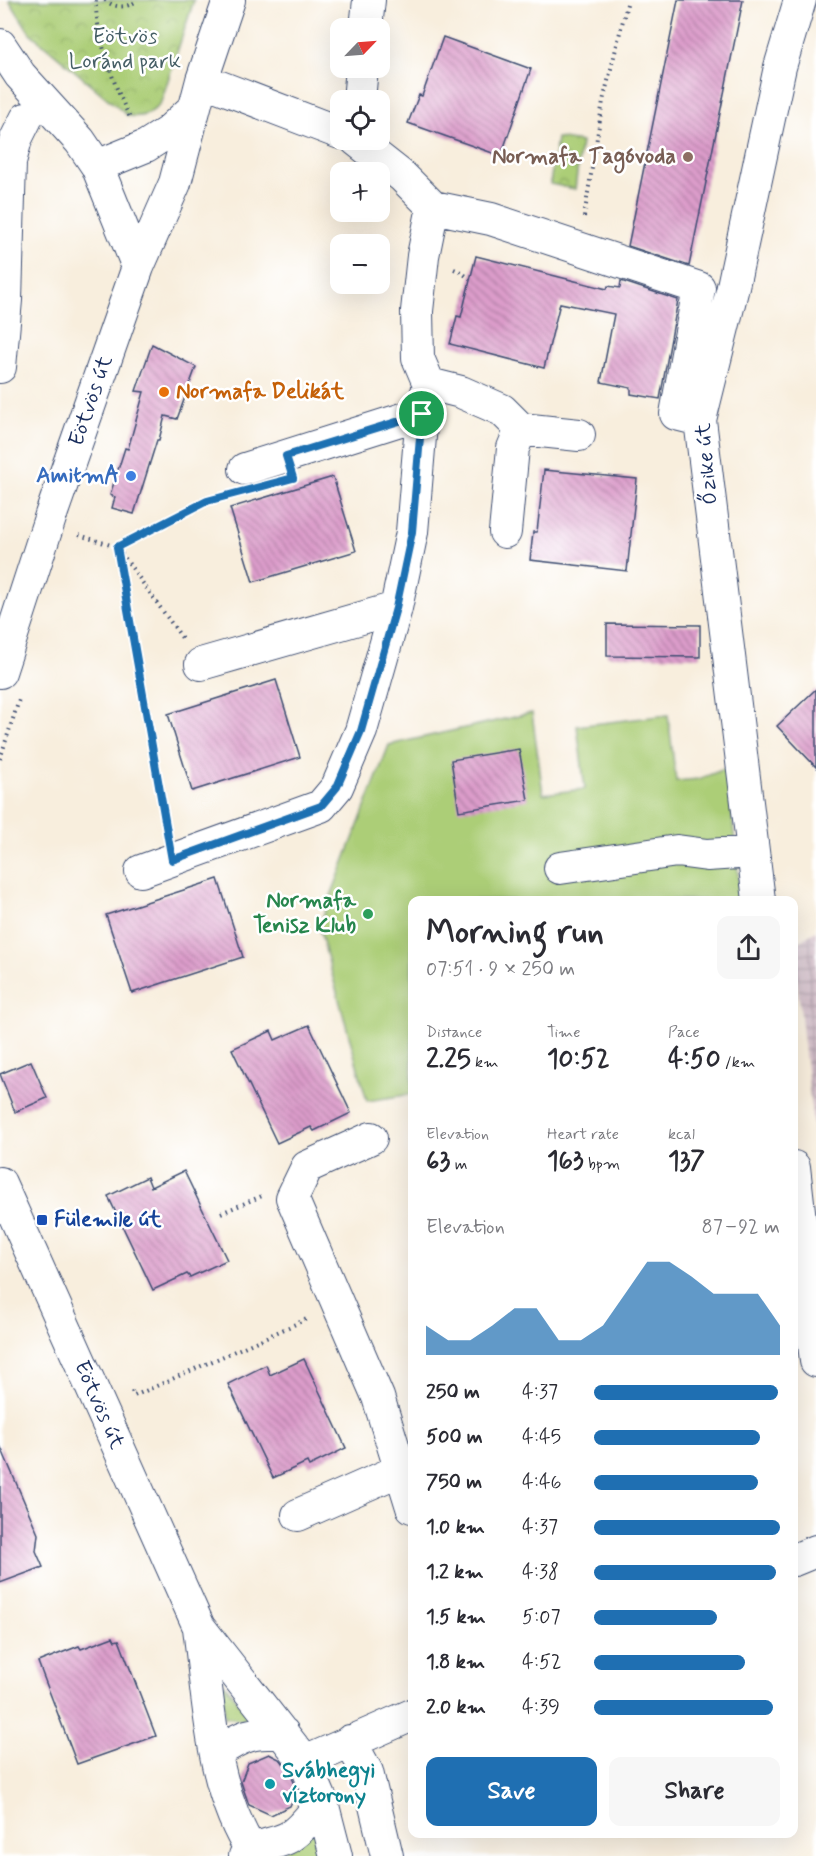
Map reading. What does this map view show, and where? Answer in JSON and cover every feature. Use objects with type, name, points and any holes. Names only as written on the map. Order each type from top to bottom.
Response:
[{"type":"street","name":"Eötvös út","points":[[0,672],[51,515],[138,267],[175,183],[198,94],[229,0]]},
{"type":"street","points":[[367,18],[369,0]]},
{"type":"street","name":"Őzike út","points":[[758,896],[700,420],[732,291],[780,67],[800,0]]},
{"type":"street","points":[[0,45],[20,75],[80,141],[97,166],[138,267]]},
{"type":"street","points":[[97,166],[146,146],[168,132],[198,94],[330,130]]},
{"type":"street","points":[[0,367],[6,300],[10,162],[16,139],[26,119]]},
{"type":"street","points":[[369,150],[403,177],[433,207],[491,219],[699,288],[676,414],[700,420]]},
{"type":"street","points":[[141,871],[321,806],[337,787],[361,731],[396,608],[412,532],[425,399],[418,358],[417,310],[423,256],[433,207]]},
{"type":"street","points":[[245,469],[425,399],[461,392],[502,410],[521,429],[579,435]]},
{"type":"street","points":[[505,532],[513,448],[521,429]]},
{"type":"street","points":[[201,664],[396,608]]},
{"type":"street","points":[[560,868],[677,851],[706,855],[753,852]]},
{"type":"street","points":[[371,1138],[307,1167],[292,1198],[378,1396],[408,1495]]},
{"type":"street","name":"Eötvös út","points":[[0,1184],[199,1627],[305,1762],[322,1802],[336,1856]]},
{"type":"street","points":[[798,1202],[816,1360]]},
{"type":"street","points":[[298,1515],[400,1470]]},
{"type":"street","points":[[798,1558],[816,1551]]},
{"type":"street","name":"Eötvös út","points":[[199,1627],[216,1753],[224,1790],[250,1854]]},
{"type":"street","points":[[305,1762],[408,1717]]},
{"type":"street","points":[[216,1753],[247,1735],[258,1732],[283,1733]]},
{"type":"street","points":[[350,1741],[368,1772],[387,1856]]},
{"type":"street","points":[[250,1854],[290,1836],[313,1815],[322,1802]]},
{"type":"path","points":[[96,0],[95,11],[119,99],[146,146]]},
{"type":"path","points":[[105,0],[116,6],[124,7],[138,0]]},
{"type":"path","points":[[583,225],[603,100],[628,0]]},
{"type":"path","points":[[117,547],[207,501],[229,495]]},
{"type":"path","points":[[75,534],[117,547],[201,664]]},
{"type":"path","points":[[117,547],[172,860]]},
{"type":"path","points":[[221,1213],[267,1193],[292,1198]]},
{"type":"path","points":[[130,1386],[134,1396],[339,1305]]},
{"type":"shaded area","points":[[816,931],[816,1153],[798,989],[798,942]]},
{"type":"green space","name":"Eötvös Loránd park","points":[[9,0],[194,0],[161,102],[154,110],[143,116],[128,116],[30,33]]},
{"type":"green space","points":[[557,138],[581,142],[575,189],[550,184]]},
{"type":"green space","name":"Normafa Tenisz Klub","points":[[532,713],[543,794],[585,789],[577,726],[668,715],[676,781],[699,779],[727,768],[741,896],[408,896],[408,1095],[367,1101],[319,927],[389,745]]},
{"type":"green space","points":[[222,1684],[225,1684],[253,1721],[225,1717]]},
{"type":"green space","points":[[317,1829],[324,1856],[279,1856]]},
{"type":"building","points":[[678,0],[743,0],[689,266],[628,246]]},
{"type":"building","points":[[443,37],[531,69],[501,156],[408,123],[419,95],[422,96]]},
{"type":"building","points":[[476,256],[607,289],[608,286],[620,288],[621,281],[678,300],[660,399],[631,394],[631,388],[601,382],[614,314],[560,303],[544,368],[450,344],[457,316],[461,317]]},
{"type":"building","name":"Normafa Delikát","points":[[152,344],[196,367],[177,419],[165,416],[134,514],[112,508],[115,497],[110,495],[125,448],[128,449],[144,392],[136,391]]},
{"type":"building","points":[[544,470],[637,479],[627,571],[530,560],[533,532],[537,532]]},
{"type":"building","points":[[333,477],[356,551],[253,582],[230,508]]},
{"type":"building","points":[[607,624],[700,625],[700,657],[607,656]]},
{"type":"building","points":[[276,680],[300,757],[192,791],[168,714]]},
{"type":"building","points":[[816,689],[816,767],[777,726]]},
{"type":"building","points":[[519,749],[528,800],[459,811],[451,760]]},
{"type":"building","points":[[218,879],[243,957],[132,993],[106,915]]},
{"type":"building","points":[[309,1025],[351,1113],[314,1131],[311,1127],[277,1143],[232,1049],[271,1031],[275,1040]]},
{"type":"building","points":[[31,1061],[47,1098],[15,1112],[0,1074]]},
{"type":"building","points":[[184,1171],[227,1260],[190,1277],[187,1274],[153,1290],[108,1196],[147,1177],[151,1187]]},
{"type":"building","points":[[304,1359],[346,1448],[309,1466],[307,1462],[273,1478],[228,1384],[266,1365],[270,1375]]},
{"type":"building","points":[[0,1445],[38,1534],[36,1551],[43,1567],[0,1583]]},
{"type":"building","points":[[113,1637],[115,1641],[119,1640],[156,1736],[77,1764],[38,1662],[79,1646],[81,1649]]},
{"type":"building","name":"Svábhegyi víztorony","points":[[269,1754],[281,1760],[297,1789],[290,1806],[271,1815],[249,1805],[241,1782],[248,1763]]},
{"type":"place","name":"Normafa Tagóvoda","points":[[688,157]]},
{"type":"place","name":"Normafa Delikát","points":[[164,392]]},
{"type":"place","name":"AmitmA","points":[[131,476]]},
{"type":"place","name":"Normafa Tenisz Klub","points":[[368,914]]},
{"type":"place","name":"Fülemile út","points":[[42,1220]]},
{"type":"place","name":"Svábhegyi víztorony","points":[[270,1784]]},
{"type":"route","points":[[422,414],[412,532],[396,608],[361,731],[337,787],[321,806],[172,860],[117,547],[207,501],[293,478],[286,456],[422,414]]}]
